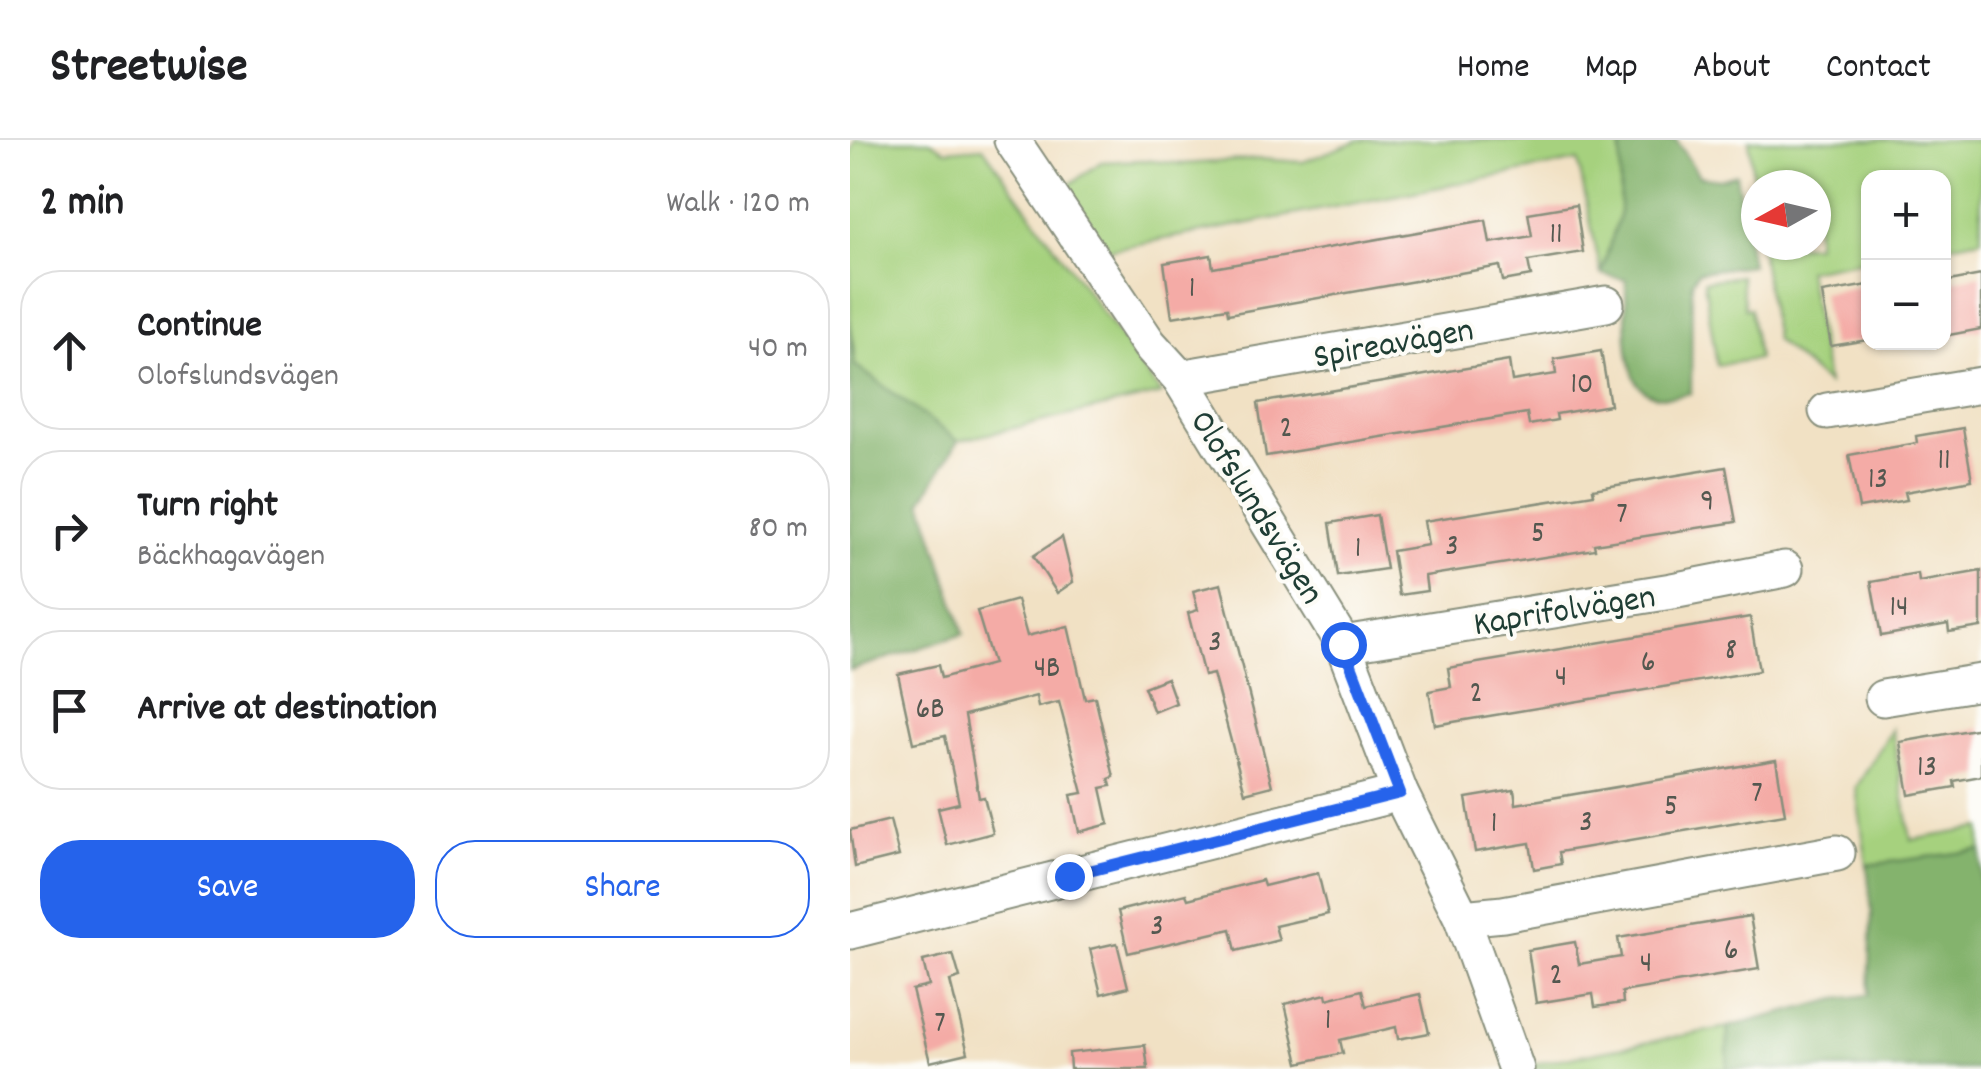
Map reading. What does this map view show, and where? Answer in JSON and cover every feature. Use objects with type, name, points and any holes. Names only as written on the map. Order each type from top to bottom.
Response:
[{"type":"street","name":"Olofslundsvägen","points":[[1026,145],[1150,344],[1180,378],[1343,644],[1400,793],[1462,918],[1516,1069]]},
{"type":"street","name":"Spireavägen","points":[[1180,378],[1606,304]]},
{"type":"street","points":[[1827,411],[1981,385]]},
{"type":"street","name":"Kaprifolvägen","points":[[1343,644],[1785,569]]},
{"type":"street","points":[[1883,698],[1981,682]]},
{"type":"street","points":[[850,932],[1400,793]]},
{"type":"street","points":[[1462,918],[1836,854]]},
{"type":"green space","points":[[855,140],[929,140],[945,150],[983,147],[1161,394],[958,441],[855,365],[850,319],[850,156]]},
{"type":"green space","points":[[1359,140],[1621,140],[1620,212],[1601,274],[1578,161],[1101,251],[1054,196],[1101,162],[1303,162]]},
{"type":"green space","points":[[1621,140],[1676,140],[1699,176],[1719,179],[1736,174],[1741,204],[1741,260],[1750,260],[1751,265],[1698,272],[1692,282],[1691,393],[1660,397],[1650,394],[1640,387],[1634,375],[1627,343],[1626,280],[1601,274],[1620,212]]},
{"type":"green space","points":[[1749,140],[1981,140],[1981,239],[1951,245],[1951,170],[1861,170],[1861,260],[1807,270],[1827,384],[1775,340],[1762,260],[1831,260],[1831,170],[1752,170]]},
{"type":"green space","points":[[1740,276],[1758,359],[1717,365],[1704,281]]},
{"type":"green space","points":[[850,319],[855,365],[958,441],[922,501],[964,634],[850,670]]},
{"type":"green space","points":[[1892,729],[1911,840],[1981,828],[1981,850],[1867,865],[1856,788]]},
{"type":"green space","points":[[1981,850],[1981,1069],[1727,1069],[1728,1027],[1869,995],[1872,912],[1867,865]]},
{"type":"green space","points":[[1728,1027],[1727,1069],[1529,1069],[1529,1065]]},
{"type":"building","points":[[1576,205],[1583,252],[1528,261],[1531,276],[1503,281],[1500,266],[1228,314],[1227,308],[1172,317],[1164,263],[1211,255],[1213,268],[1486,220],[1490,243],[1532,236],[1528,213]]},
{"type":"building","points":[[1981,275],[1981,329],[1951,335],[1951,281]]},
{"type":"building","points":[[1861,286],[1861,341],[1831,346],[1822,293]]},
{"type":"building","points":[[1601,351],[1610,405],[1556,414],[1557,420],[1529,425],[1527,413],[1266,456],[1258,403],[1509,361],[1512,381],[1556,374],[1554,359]]},
{"type":"building","points":[[1963,428],[1972,480],[1905,492],[1907,500],[1859,508],[1849,455],[1917,443],[1916,436]]},
{"type":"building","points":[[1726,467],[1736,522],[1425,576],[1427,591],[1399,595],[1392,551],[1428,545],[1424,521],[1594,494],[1593,489]]},
{"type":"building","points":[[1377,515],[1386,569],[1338,576],[1330,523]]},
{"type":"building","points":[[1062,537],[1073,582],[1057,593],[1033,556]]},
{"type":"building","points":[[1981,571],[1981,627],[1949,632],[1948,624],[1881,636],[1871,582],[1918,574],[1919,582]]},
{"type":"building","points":[[1221,584],[1272,786],[1245,793],[1213,674],[1204,676],[1188,613],[1198,610],[1193,591]]},
{"type":"building","points":[[1017,600],[1027,636],[1068,626],[1085,699],[1095,697],[1114,777],[1109,779],[1111,786],[1101,788],[1109,824],[1079,832],[1071,795],[1083,793],[1059,702],[1038,707],[1036,696],[965,715],[979,798],[984,797],[993,833],[947,845],[938,808],[959,803],[945,736],[913,743],[898,674],[938,665],[941,678],[993,664],[977,611]]},
{"type":"building","points":[[1750,617],[1759,671],[1435,725],[1429,691],[1451,687],[1448,668]]},
{"type":"building","points":[[1167,678],[1176,703],[1154,712],[1144,687]]},
{"type":"building","points":[[1981,728],[1981,776],[1954,781],[1955,787],[1909,795],[1900,742]]},
{"type":"building","points":[[1776,760],[1785,814],[1559,852],[1561,864],[1534,869],[1530,843],[1475,852],[1466,798],[1514,790],[1516,804]]},
{"type":"building","points":[[890,820],[899,856],[855,867],[850,830]]},
{"type":"building","points":[[1318,873],[1328,914],[1275,926],[1279,940],[1236,951],[1231,929],[1128,953],[1118,911],[1186,894],[1188,899],[1262,880],[1264,886]]},
{"type":"building","points":[[1750,916],[1759,969],[1622,992],[1623,1003],[1595,1007],[1593,994],[1536,1003],[1528,950],[1575,942],[1579,964],[1621,957],[1618,938]]},
{"type":"building","points":[[1117,943],[1128,987],[1101,994],[1090,949]]},
{"type":"building","points":[[953,954],[960,978],[950,981],[968,1053],[930,1062],[912,990],[929,986],[923,961]]},
{"type":"building","points":[[1362,990],[1366,1006],[1420,994],[1429,1033],[1398,1039],[1396,1027],[1340,1040],[1343,1053],[1299,1063],[1285,1004]]},
{"type":"building","points":[[1145,1045],[1148,1069],[1070,1069],[1069,1053]]},
{"type":"route","points":[[1069,876],[1400,793],[1343,644]]}]
